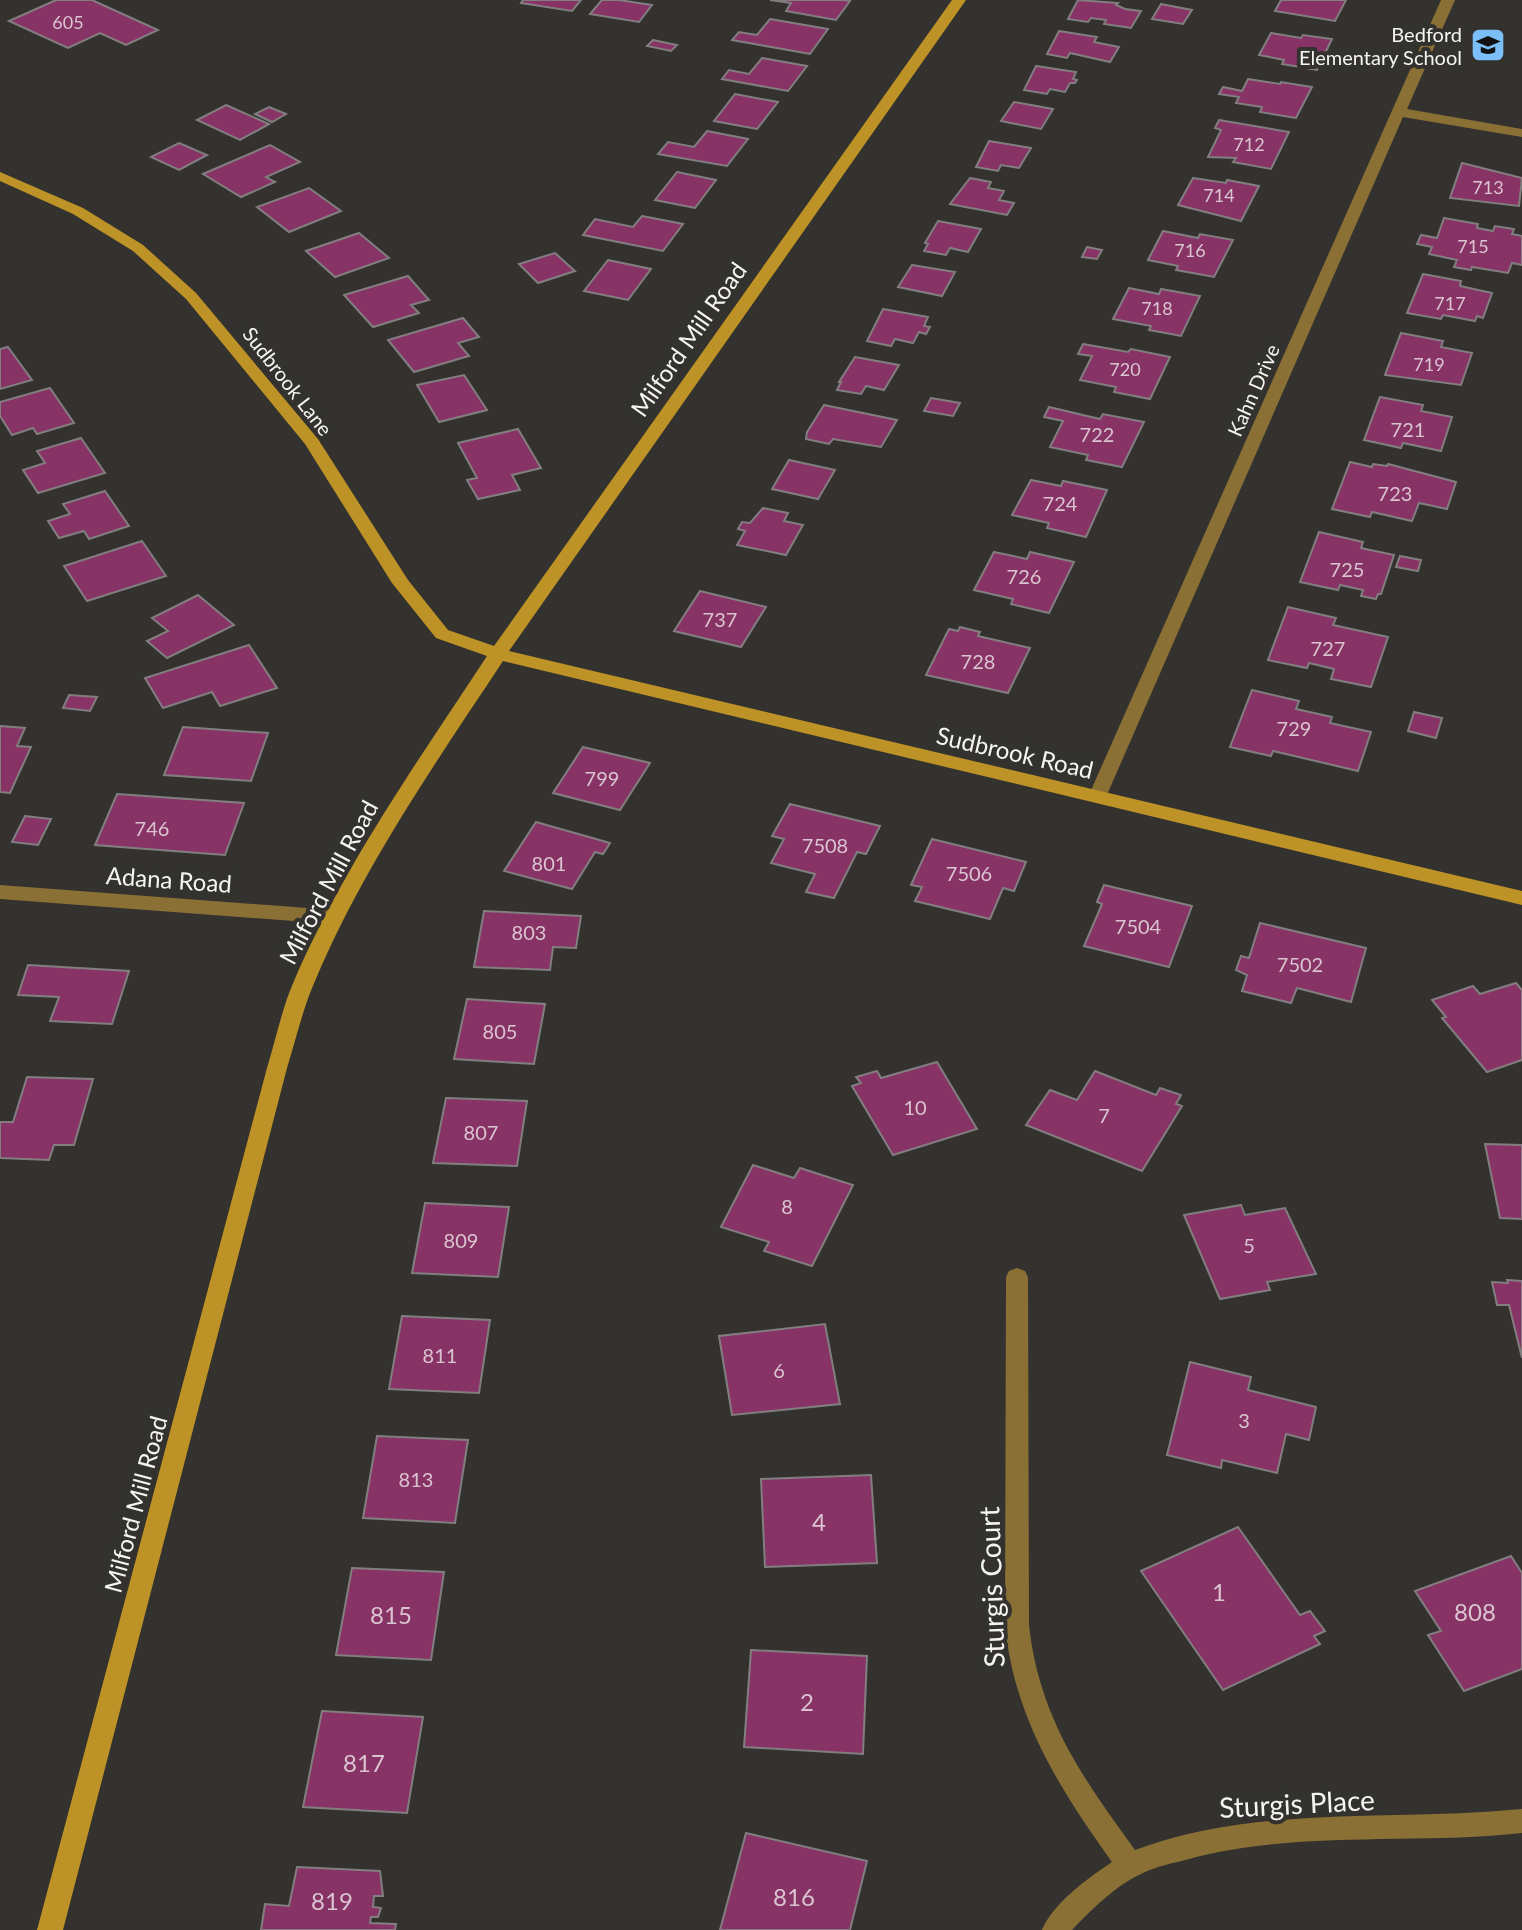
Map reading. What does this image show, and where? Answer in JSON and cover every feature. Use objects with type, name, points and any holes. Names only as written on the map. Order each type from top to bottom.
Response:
[{"type":"main road","name":"Milford Mill Road","points":[[50,1930],[277,1068],[303,984],[334,917],[384,829],[498,654],[959,0]]},
{"type":"main road","name":"Sudbrook Lane","points":[[0,176],[78,211],[138,248],[191,296],[312,442],[401,583],[442,634],[498,654]]},
{"type":"main road","name":"Sudbrook Road","points":[[498,654],[1522,898]]},
{"type":"street","name":"Kahn Drive","points":[[1097,797],[1448,0]]},
{"type":"street","points":[[1398,112],[1522,133]]},
{"type":"street","name":"Adana Road","points":[[0,892],[334,917]]},
{"type":"street","name":"Sturgis Court","points":[[1017,1277],[1017,1625],[1024,1676],[1048,1741],[1080,1796],[1130,1865]]},
{"type":"street","name":"Sturgis Place","points":[[1055,1930],[1071,1910],[1130,1865],[1201,1842],[1257,1832],[1474,1828],[1522,1821]]},
{"type":"building","points":[[56,0],[92,0],[158,30],[126,45],[100,33],[68,48],[9,21]]},
{"type":"building","points":[[523,0],[581,0],[572,11],[521,3]]},
{"type":"building","points":[[602,0],[652,5],[639,22],[590,14]]},
{"type":"building","points":[[770,0],[850,1],[836,20],[786,11],[791,3]]},
{"type":"building","points":[[1078,0],[1118,3],[1116,5],[1125,9],[1141,11],[1131,28],[1104,24],[1106,20],[1091,18],[1088,22],[1068,19]]},
{"type":"building","points":[[1281,0],[1346,0],[1335,21],[1275,11]]},
{"type":"building","points":[[1161,4],[1192,10],[1183,24],[1152,19]]},
{"type":"building","points":[[770,19],[828,29],[810,54],[732,40],[739,32],[757,35]]},
{"type":"building","points":[[1059,31],[1097,37],[1094,42],[1119,47],[1110,62],[1070,53],[1067,58],[1047,54]]},
{"type":"building","points":[[1271,33],[1332,39],[1317,70],[1282,64],[1284,60],[1259,55]]},
{"type":"building","points":[[653,40],[677,45],[671,51],[647,46]]},
{"type":"building","points":[[762,58],[807,66],[788,91],[722,79],[729,70],[749,74]]},
{"type":"building","points":[[1036,66],[1076,72],[1073,79],[1077,80],[1070,83],[1065,92],[1050,89],[1047,94],[1024,90]]},
{"type":"building","points":[[1248,79],[1312,87],[1296,118],[1260,112],[1262,107],[1236,103],[1239,97],[1219,94],[1223,87],[1242,91]]},
{"type":"building","points":[[735,94],[778,102],[757,129],[714,121]]},
{"type":"building","points":[[1014,102],[1053,109],[1041,129],[1001,121]]},
{"type":"building","points":[[226,105],[269,124],[240,140],[197,120]]},
{"type":"building","points":[[269,107],[286,114],[272,122],[255,114]]},
{"type":"building","points":[[1219,120],[1289,132],[1271,169],[1233,162],[1236,158],[1208,157],[1221,130],[1215,128]]},
{"type":"building","points":[[707,131],[748,139],[727,166],[658,154],[668,142],[694,147]]},
{"type":"building","points":[[989,141],[1031,148],[1019,168],[1001,165],[998,171],[976,167]]},
{"type":"building","points":[[179,143],[207,155],[179,170],[151,157]]},
{"type":"building","points":[[270,145],[300,162],[266,177],[275,182],[241,197],[203,174]]},
{"type":"building","points":[[1462,163],[1522,178],[1519,206],[1450,198]]},
{"type":"building","points":[[677,172],[716,180],[695,208],[655,200]]},
{"type":"building","points":[[970,178],[991,182],[988,188],[1004,191],[999,200],[1014,203],[1007,215],[950,204]]},
{"type":"building","points":[[1193,178],[1259,186],[1241,221],[1178,205]]},
{"type":"building","points":[[309,188],[341,211],[289,232],[257,207]]},
{"type":"building","points":[[642,216],[683,224],[663,251],[583,235],[595,219],[633,227]]},
{"type":"building","points":[[1444,218],[1478,224],[1477,228],[1493,231],[1495,226],[1514,229],[1512,234],[1522,236],[1522,265],[1512,263],[1508,273],[1472,267],[1471,270],[1454,267],[1457,260],[1429,254],[1432,247],[1417,244],[1421,235],[1437,238]]},
{"type":"building","points":[[938,221],[981,229],[968,252],[950,248],[946,255],[924,251],[928,244],[925,243]]},
{"type":"building","points":[[1163,231],[1198,238],[1200,234],[1233,240],[1214,277],[1176,270],[1178,266],[1148,260]]},
{"type":"building","points":[[359,233],[389,258],[335,277],[306,251]]},
{"type":"building","points":[[1087,247],[1102,250],[1097,259],[1082,257]]},
{"type":"building","points":[[555,253],[575,271],[538,283],[519,264]]},
{"type":"building","points":[[608,260],[651,269],[628,300],[584,291]]},
{"type":"building","points":[[912,265],[955,272],[942,296],[898,287]]},
{"type":"building","points":[[1423,274],[1461,281],[1460,286],[1492,293],[1483,318],[1477,316],[1475,321],[1443,315],[1441,319],[1407,313]]},
{"type":"building","points":[[408,276],[429,300],[411,305],[419,313],[373,327],[344,295]]},
{"type":"building","points":[[1129,288],[1159,294],[1161,289],[1200,296],[1181,336],[1149,330],[1151,326],[1113,319]]},
{"type":"building","points":[[883,309],[928,317],[924,326],[930,327],[926,334],[919,332],[913,343],[895,339],[891,346],[867,341]]},
{"type":"building","points":[[463,318],[479,337],[458,343],[469,356],[414,372],[388,340]]},
{"type":"building","points":[[1401,333],[1443,341],[1441,347],[1472,353],[1461,385],[1385,375]]},
{"type":"building","points":[[1083,344],[1170,357],[1150,399],[1114,392],[1116,387],[1080,380],[1092,356],[1078,354]]},
{"type":"building","points":[[8,347],[32,380],[0,389],[0,349]]},
{"type":"building","points":[[855,357],[899,365],[884,390],[866,386],[861,394],[837,390]]},
{"type":"building","points":[[464,375],[487,410],[439,422],[417,385]]},
{"type":"building","points":[[50,388],[74,423],[37,434],[33,428],[12,435],[0,416],[0,402]]},
{"type":"building","points":[[1380,397],[1423,405],[1421,411],[1452,417],[1441,451],[1403,443],[1401,448],[1364,440]]},
{"type":"building","points":[[931,398],[960,403],[953,416],[924,411]]},
{"type":"building","points":[[824,405],[897,420],[881,447],[833,439],[829,444],[806,439]]},
{"type":"building","points":[[1049,407],[1100,419],[1103,414],[1144,422],[1122,467],[1086,460],[1088,455],[1050,447],[1063,421],[1044,417]]},
{"type":"building","points":[[518,429],[541,468],[512,475],[520,490],[478,499],[467,480],[477,478],[458,443]]},
{"type":"building","points":[[81,438],[105,473],[38,493],[23,470],[45,463],[37,451]]},
{"type":"building","points":[[789,460],[835,470],[818,499],[772,489]]},
{"type":"building","points":[[1350,462],[1372,467],[1373,464],[1388,464],[1456,482],[1447,509],[1419,503],[1412,521],[1372,512],[1370,517],[1332,509]]},
{"type":"building","points":[[1031,480],[1061,486],[1063,481],[1107,490],[1086,537],[1047,528],[1049,523],[1012,515]]},
{"type":"building","points":[[105,491],[129,526],[89,539],[84,531],[59,538],[48,521],[70,514],[63,504]]},
{"type":"building","points":[[763,508],[788,513],[784,521],[803,525],[786,555],[737,545],[745,531],[738,529],[742,522],[750,523]]},
{"type":"building","points":[[1319,532],[1363,542],[1361,548],[1394,555],[1381,594],[1376,599],[1361,596],[1363,590],[1340,585],[1338,590],[1300,582]]},
{"type":"building","points":[[142,541],[166,576],[87,601],[64,566]]},
{"type":"building","points":[[994,552],[1027,559],[1030,552],[1074,562],[1049,613],[1011,604],[1013,599],[974,590]]},
{"type":"building","points":[[1400,556],[1421,560],[1418,571],[1396,567]]},
{"type":"building","points":[[700,591],[766,607],[741,647],[674,631]]},
{"type":"building","points":[[198,595],[234,625],[167,658],[147,641],[168,631],[152,618]]},
{"type":"building","points":[[1288,607],[1336,618],[1333,625],[1388,637],[1371,687],[1331,679],[1334,669],[1309,663],[1307,668],[1268,660]]},
{"type":"building","points":[[960,627],[980,632],[978,636],[1030,648],[1008,693],[926,675],[949,629],[958,631]]},
{"type":"building","points":[[249,645],[277,688],[220,706],[212,692],[163,708],[145,678]]},
{"type":"building","points":[[1252,690],[1299,701],[1296,709],[1332,717],[1330,723],[1371,732],[1358,771],[1273,751],[1271,756],[1230,747]]},
{"type":"building","points":[[69,695],[97,697],[90,711],[63,708]]},
{"type":"building","points":[[1414,712],[1442,718],[1436,738],[1408,731]]},
{"type":"building","points":[[0,726],[25,728],[17,746],[31,747],[10,793],[0,792]]},
{"type":"building","points":[[183,727],[268,733],[251,781],[164,775]]},
{"type":"building","points":[[583,747],[650,763],[620,810],[553,793]]},
{"type":"building","points":[[117,794],[244,803],[225,855],[95,845]]},
{"type":"building","points":[[790,804],[880,826],[866,854],[857,852],[834,898],[806,892],[815,874],[771,863],[784,839],[772,836]]},
{"type":"building","points":[[25,816],[51,819],[38,845],[12,842]]},
{"type":"building","points":[[536,822],[610,843],[603,854],[595,852],[572,889],[504,871]]},
{"type":"building","points":[[932,839],[1026,862],[1014,891],[1003,888],[990,919],[915,901],[922,887],[911,885]]},
{"type":"building","points":[[1104,885],[1192,906],[1169,967],[1084,946],[1102,904],[1097,902]]},
{"type":"building","points":[[484,911],[581,916],[576,948],[553,947],[550,970],[474,967]]},
{"type":"building","points":[[1260,923],[1366,948],[1351,1002],[1297,988],[1291,1003],[1242,991],[1247,975],[1236,970],[1241,956],[1249,958]]},
{"type":"building","points":[[28,965],[129,971],[112,1024],[50,1021],[59,997],[18,995]]},
{"type":"building","points":[[1516,983],[1522,990],[1522,1060],[1487,1072],[1442,1018],[1446,1017],[1432,1000],[1473,986],[1480,994]]},
{"type":"building","points":[[467,999],[545,1004],[534,1064],[454,1059]]},
{"type":"building","points":[[937,1062],[977,1129],[893,1155],[852,1086],[861,1083],[856,1077],[877,1071],[881,1078]]},
{"type":"building","points":[[1095,1071],[1156,1095],[1160,1088],[1181,1095],[1176,1104],[1182,1106],[1142,1171],[1026,1125],[1050,1090],[1077,1100]]},
{"type":"building","points":[[27,1077],[93,1079],[74,1145],[54,1145],[49,1160],[0,1158],[0,1122],[13,1122]]},
{"type":"building","points":[[446,1098],[527,1101],[517,1166],[433,1163]]},
{"type":"building","points":[[1485,1144],[1522,1145],[1522,1219],[1500,1218]]},
{"type":"building","points":[[753,1165],[794,1178],[800,1168],[853,1185],[812,1266],[764,1251],[769,1242],[721,1227]]},
{"type":"building","points":[[425,1203],[509,1207],[498,1277],[412,1273]]},
{"type":"building","points":[[1241,1205],[1245,1215],[1285,1208],[1316,1274],[1267,1282],[1270,1290],[1220,1299],[1184,1215]]},
{"type":"building","points":[[1507,1280],[1522,1281],[1522,1358],[1509,1305],[1497,1305],[1492,1282],[1508,1283]]},
{"type":"building","points":[[402,1316],[490,1320],[479,1393],[389,1389]]},
{"type":"building","points":[[825,1324],[840,1404],[732,1415],[719,1336]]},
{"type":"building","points":[[1190,1362],[1251,1377],[1248,1390],[1316,1407],[1309,1440],[1286,1434],[1277,1473],[1222,1460],[1221,1468],[1167,1455]]},
{"type":"building","points":[[377,1436],[468,1440],[455,1523],[363,1518]]},
{"type":"building","points":[[871,1475],[877,1563],[765,1567],[761,1479]]},
{"type":"building","points":[[1238,1527],[1300,1615],[1310,1611],[1325,1631],[1314,1636],[1320,1644],[1223,1690],[1141,1571]]},
{"type":"building","points":[[1511,1556],[1522,1573],[1522,1669],[1464,1691],[1428,1635],[1441,1631],[1415,1591]]},
{"type":"building","points":[[352,1568],[444,1572],[431,1660],[336,1655]]},
{"type":"building","points":[[751,1650],[867,1656],[863,1754],[744,1747]]},
{"type":"building","points":[[322,1711],[423,1717],[407,1813],[303,1807]]},
{"type":"building","points":[[746,1833],[867,1861],[850,1930],[720,1930]]},
{"type":"building","points":[[297,1867],[380,1871],[383,1896],[374,1896],[373,1907],[381,1908],[378,1917],[371,1917],[370,1923],[396,1924],[395,1930],[261,1930],[265,1904],[289,1906]]},
{"type":"place","name":"Bedford Elementary School","points":[[1488,45]]}]
